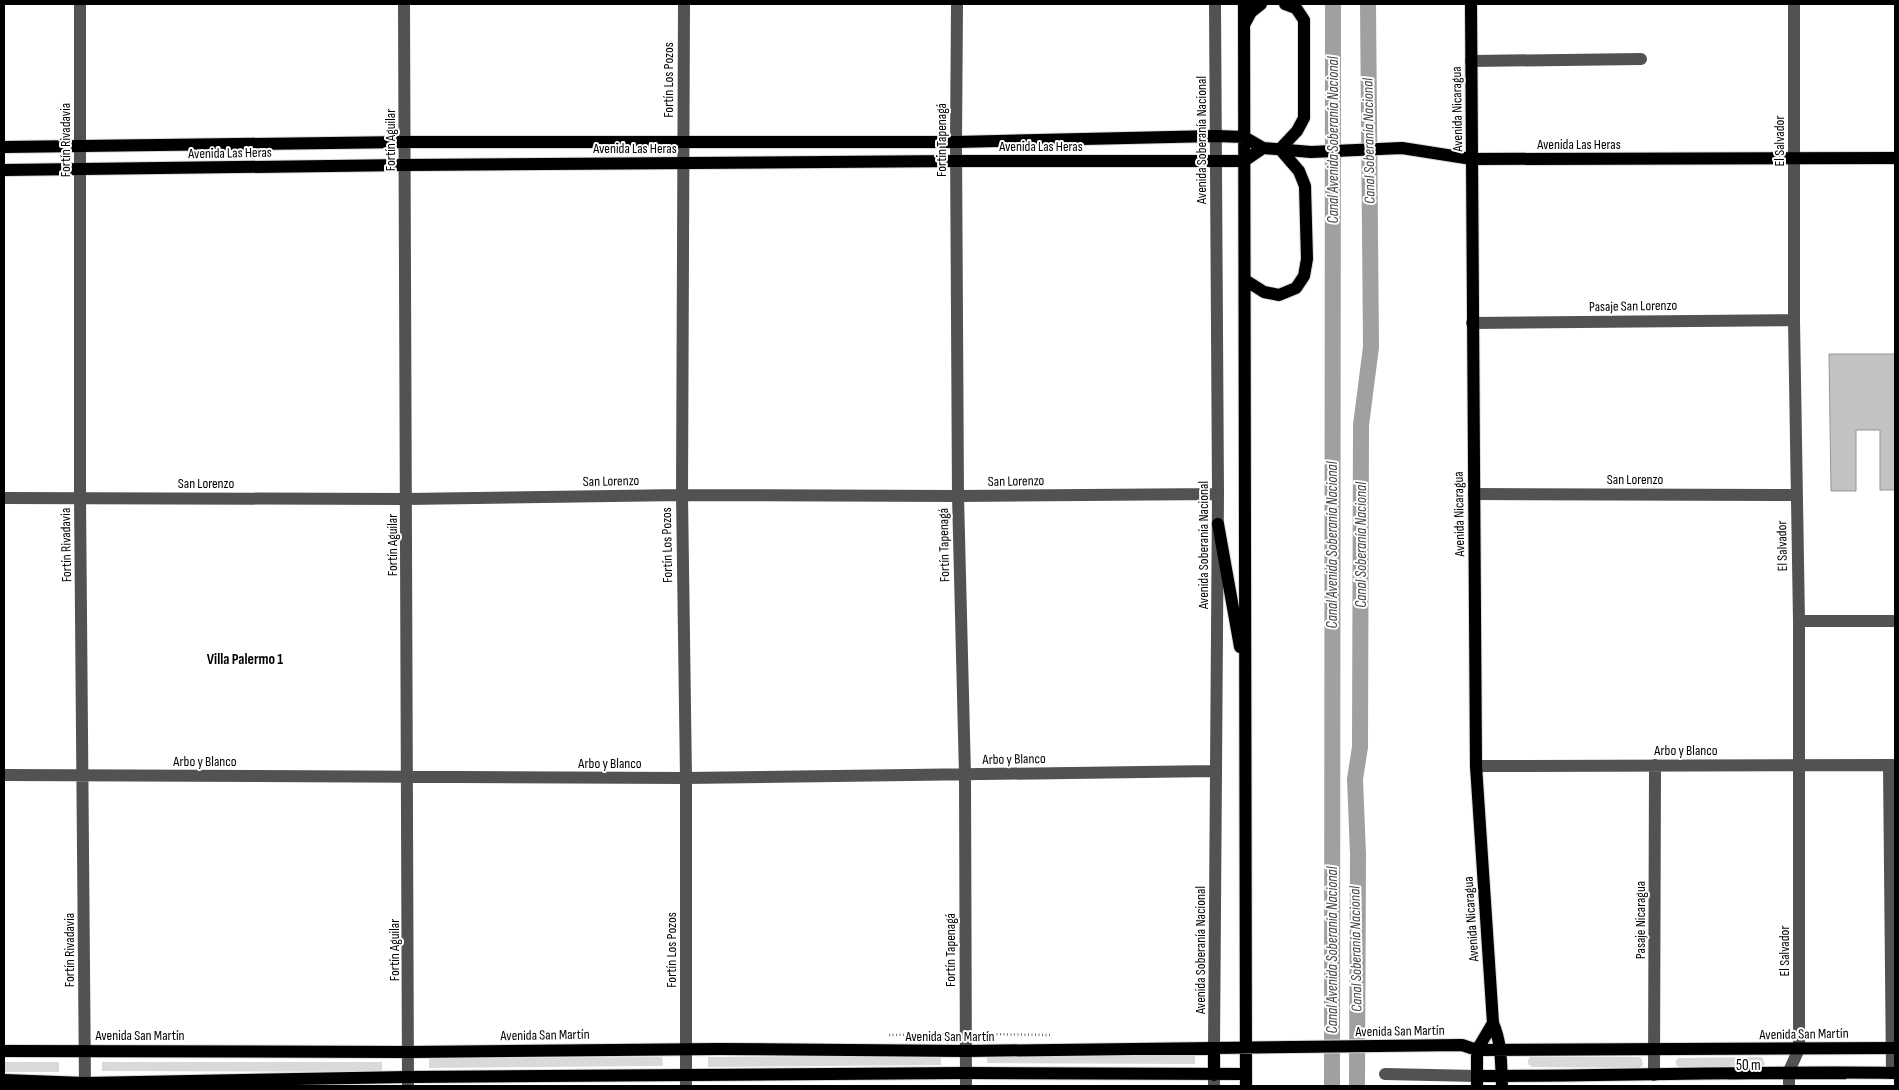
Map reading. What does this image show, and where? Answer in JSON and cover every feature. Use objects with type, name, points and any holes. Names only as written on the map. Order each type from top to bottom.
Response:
[{"type":"main road","points":[[4,1080],[85,1085],[686,1081],[965,1073],[1214,1081],[1246,1080],[1244,4]]},
{"type":"main road","points":[[1244,27],[1251,12],[1261,4]]},
{"type":"main road","points":[[1245,280],[1264,292],[1279,295],[1296,288],[1304,276],[1307,259],[1305,186],[1299,171],[1280,149],[1297,131],[1304,118],[1304,20],[1296,8],[1285,4]]},
{"type":"main road","name":"Avenida Nicaragua","points":[[1471,4],[1476,766],[1493,1023],[1501,1050],[1502,1081]]},
{"type":"main road","name":"Avenida Las Heras","points":[[4,147],[406,142],[683,144],[956,142],[1216,136],[1244,137],[1263,148],[1311,152],[1402,148],[1472,159],[1895,158]]},
{"type":"main road","points":[[1244,161],[1263,148]]},
{"type":"main road","name":"Avenida Las Heras","points":[[4,170],[956,161],[1244,161]]},
{"type":"main road","points":[[1218,524],[1246,681]]},
{"type":"main road","points":[[1493,1023],[1477,1050],[1477,1081],[1789,1071],[1894,1073]]},
{"type":"main road","name":"Avenida San Martín","points":[[4,1051],[409,1052],[686,1049],[966,1051],[1462,1045],[1477,1050],[1894,1048]]},
{"type":"main road","name":"Avenida Soberanía Nacional","points":[[1214,1048],[1214,1081]]},
{"type":"street","name":"Fortín Rivadavia","points":[[80,4],[80,497],[84,775],[85,1085]]},
{"type":"street","name":"Fortín Aguilar","points":[[404,4],[408,1082]]},
{"type":"street","name":"Fortín Los Pozos","points":[[684,4],[682,495],[686,778],[686,1081]]},
{"type":"street","name":"Fortín Tapenagá","points":[[956,4],[958,496],[965,775],[964,1034],[966,1086]]},
{"type":"street","name":"Avenida Soberanía Nacional","points":[[1214,1048],[1218,524],[1215,4]]},
{"type":"street","name":"El Salvador","points":[[1788,1086],[1789,1071],[1799,1049],[1798,621],[1794,320],[1794,4]]},
{"type":"street","points":[[1471,61],[1640,59]]},
{"type":"street","name":"Pasaje San Lorenzo","points":[[1472,323],[1794,320]]},
{"type":"street","name":"San Lorenzo","points":[[4,498],[406,499],[682,495],[958,496],[1218,494]]},
{"type":"street","name":"San Lorenzo","points":[[1474,494],[1796,494]]},
{"type":"street","points":[[1798,621],[1895,621]]},
{"type":"street","name":"Arbo y Blanco","points":[[1476,766],[1892,766]]},
{"type":"street","name":"Pasaje Nicaragua","points":[[1654,1075],[1656,1050],[1655,766]]},
{"type":"street","points":[[1892,766],[1894,1073]]},
{"type":"street","name":"Arbo y Blanco","points":[[4,775],[686,778],[1216,771]]},
{"type":"street","points":[[1385,1074],[1477,1081]]},
{"type":"shaded area","points":[[941,1055],[941,1065],[708,1067],[708,1057]]},
{"type":"shaded area","points":[[987,1056],[1195,1056],[1195,1064],[987,1063]]},
{"type":"shaded area","points":[[662,1057],[663,1066],[429,1068],[429,1058]]},
{"type":"shaded area","points":[[1530,1057],[1639,1057],[1642,1059],[1643,1065],[1639,1068],[1532,1067],[1528,1064]]},
{"type":"shaded area","points":[[1762,1057],[1765,1064],[1762,1067],[1679,1067],[1676,1065],[1676,1060],[1679,1058]]},
{"type":"shaded area","points":[[4,1062],[59,1062],[59,1072],[4,1072]]},
{"type":"shaded area","points":[[102,1062],[382,1062],[382,1072],[102,1071]]},
{"type":"building","points":[[1829,354],[1895,354],[1895,490],[1880,490],[1880,430],[1856,430],[1856,491],[1831,491]]},
{"type":"waterway","name":"Canal Avenida Soberanía Nacional","points":[[1332,1086],[1333,4]]},
{"type":"waterway","name":"Canal Soberanía Nacional","points":[[1357,1086],[1358,854],[1355,779],[1360,747],[1361,425],[1371,347],[1368,4]]},
{"type":"district","name":"Villa Palermo 1","points":[[245,659]]}]
